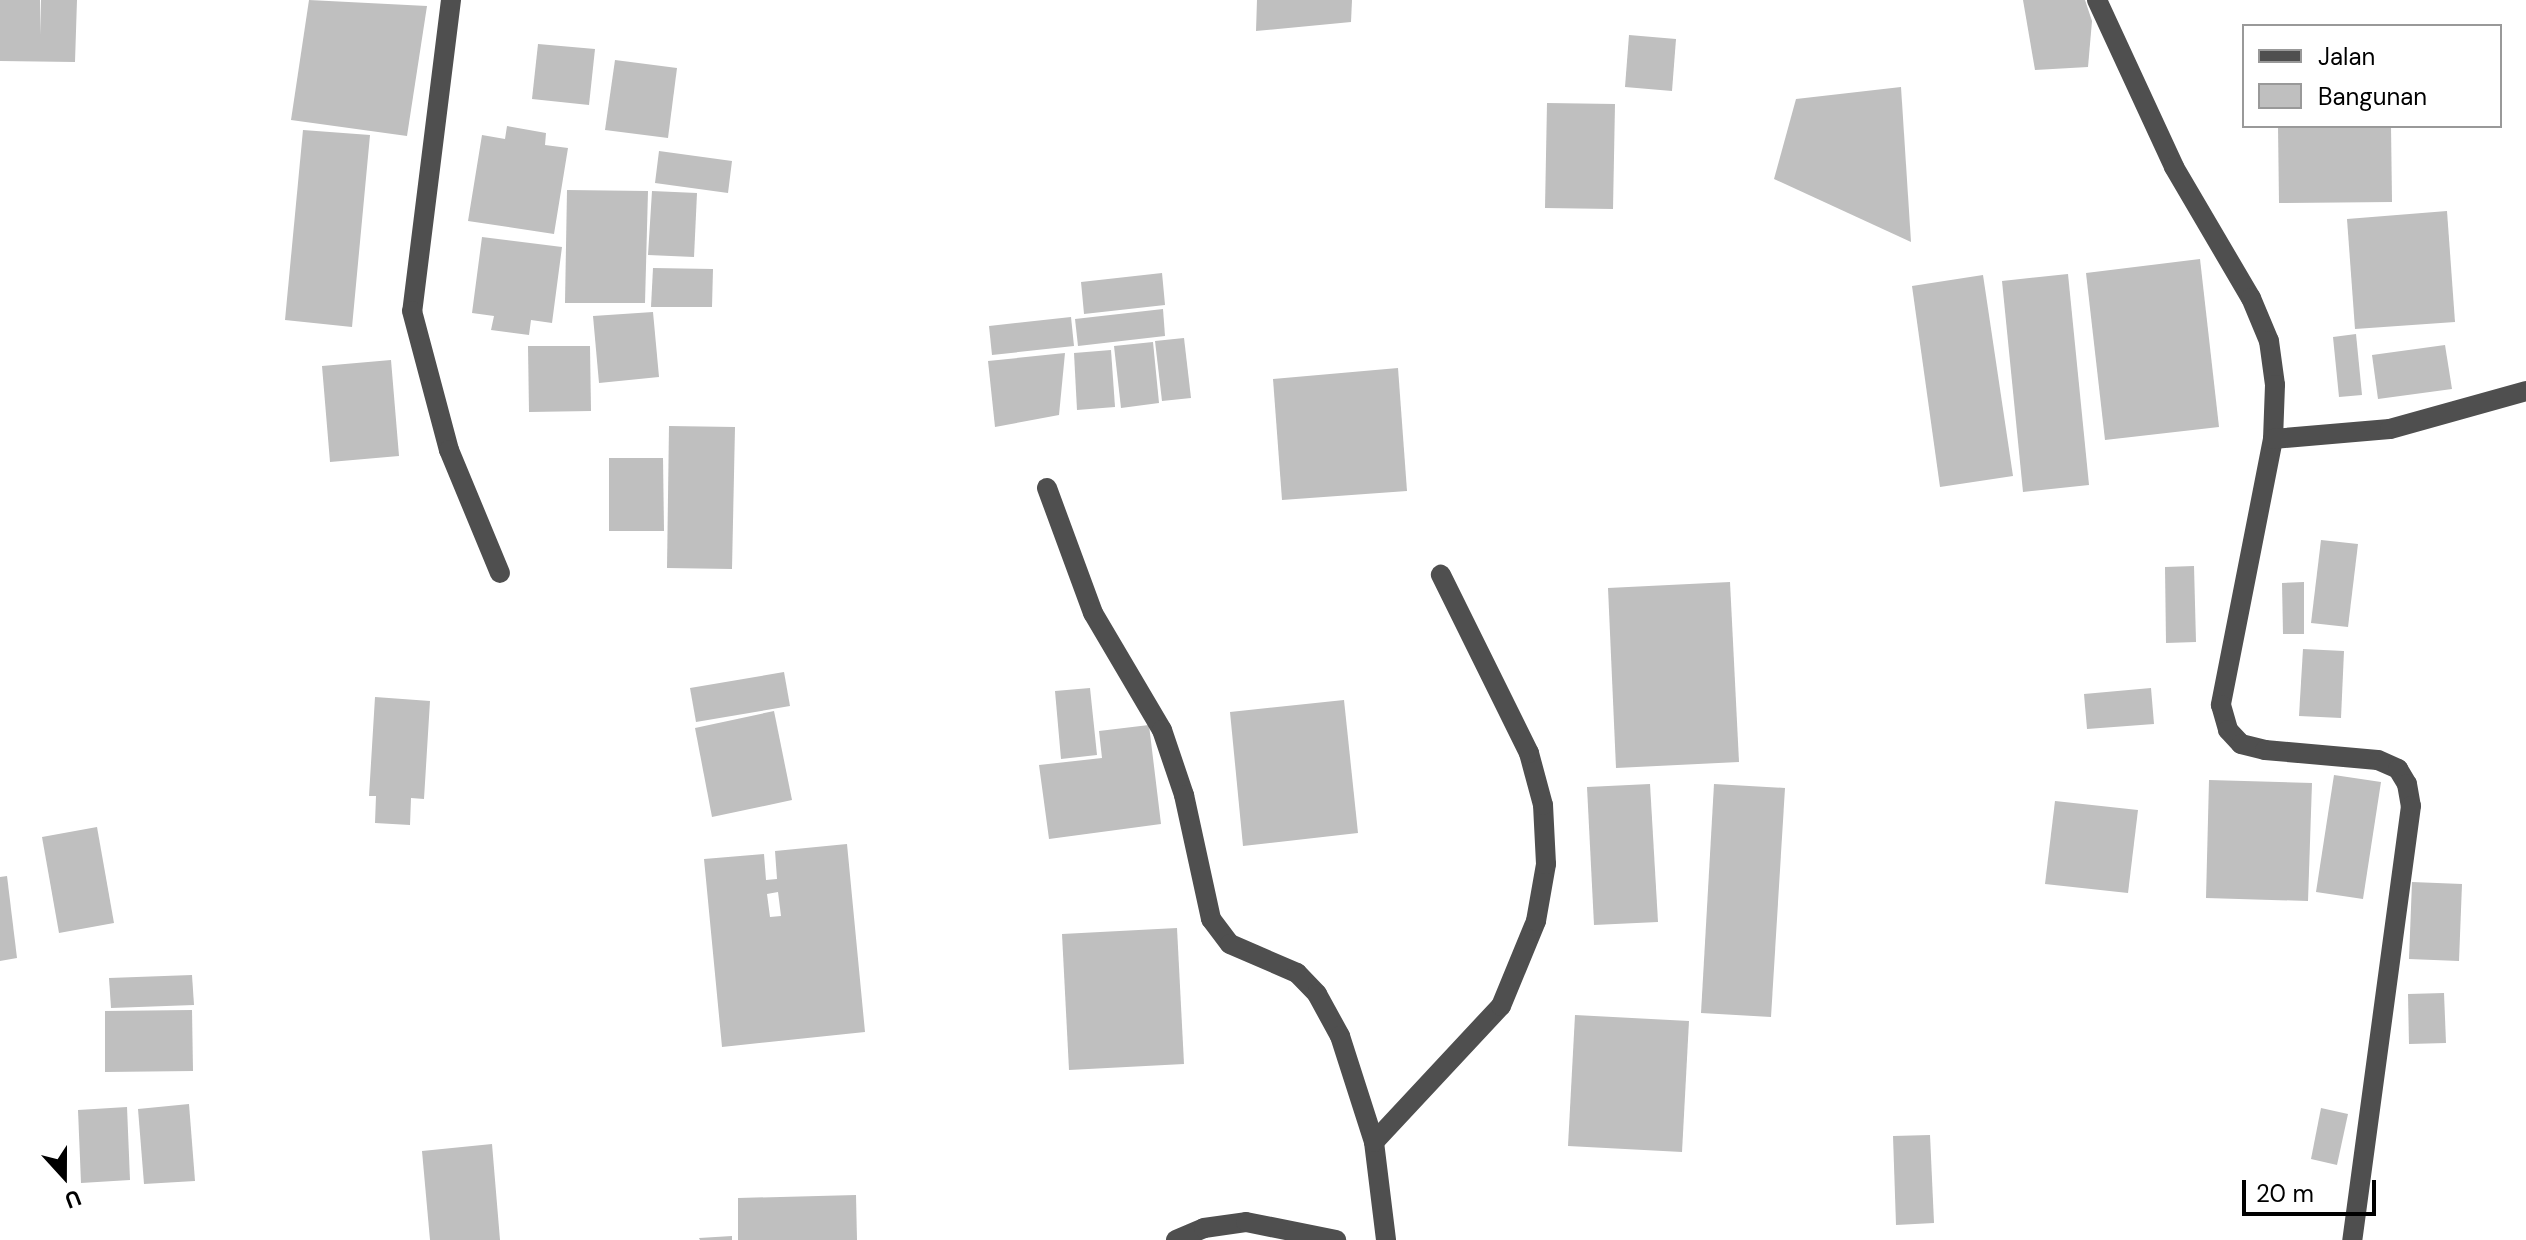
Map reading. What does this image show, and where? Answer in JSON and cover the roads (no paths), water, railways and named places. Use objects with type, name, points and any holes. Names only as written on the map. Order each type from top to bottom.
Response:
[{"type":"street","points":[[451,0],[412,311],[449,450],[500,573]]},
{"type":"street","points":[[2097,0],[2174,167],[2251,298],[2269,341],[2275,385],[2273,439],[2221,705],[2228,730],[2241,744],[2265,750],[2378,760],[2398,769],[2411,806],[2352,1240]]},
{"type":"street","points":[[2273,439],[2390,429],[2526,391]]},
{"type":"street","points":[[1047,488],[1093,613],[1162,730],[1184,795],[1211,919],[1230,944],[1297,973],[1317,994],[1357,1077],[1374,1142],[1386,1240]]},
{"type":"street","points":[[1374,1142],[1501,1006],[1536,921],[1546,864],[1543,805],[1529,753],[1441,575]]},
{"type":"street","points":[[1176,1240],[1204,1228],[1246,1222],[1336,1240]]}]
